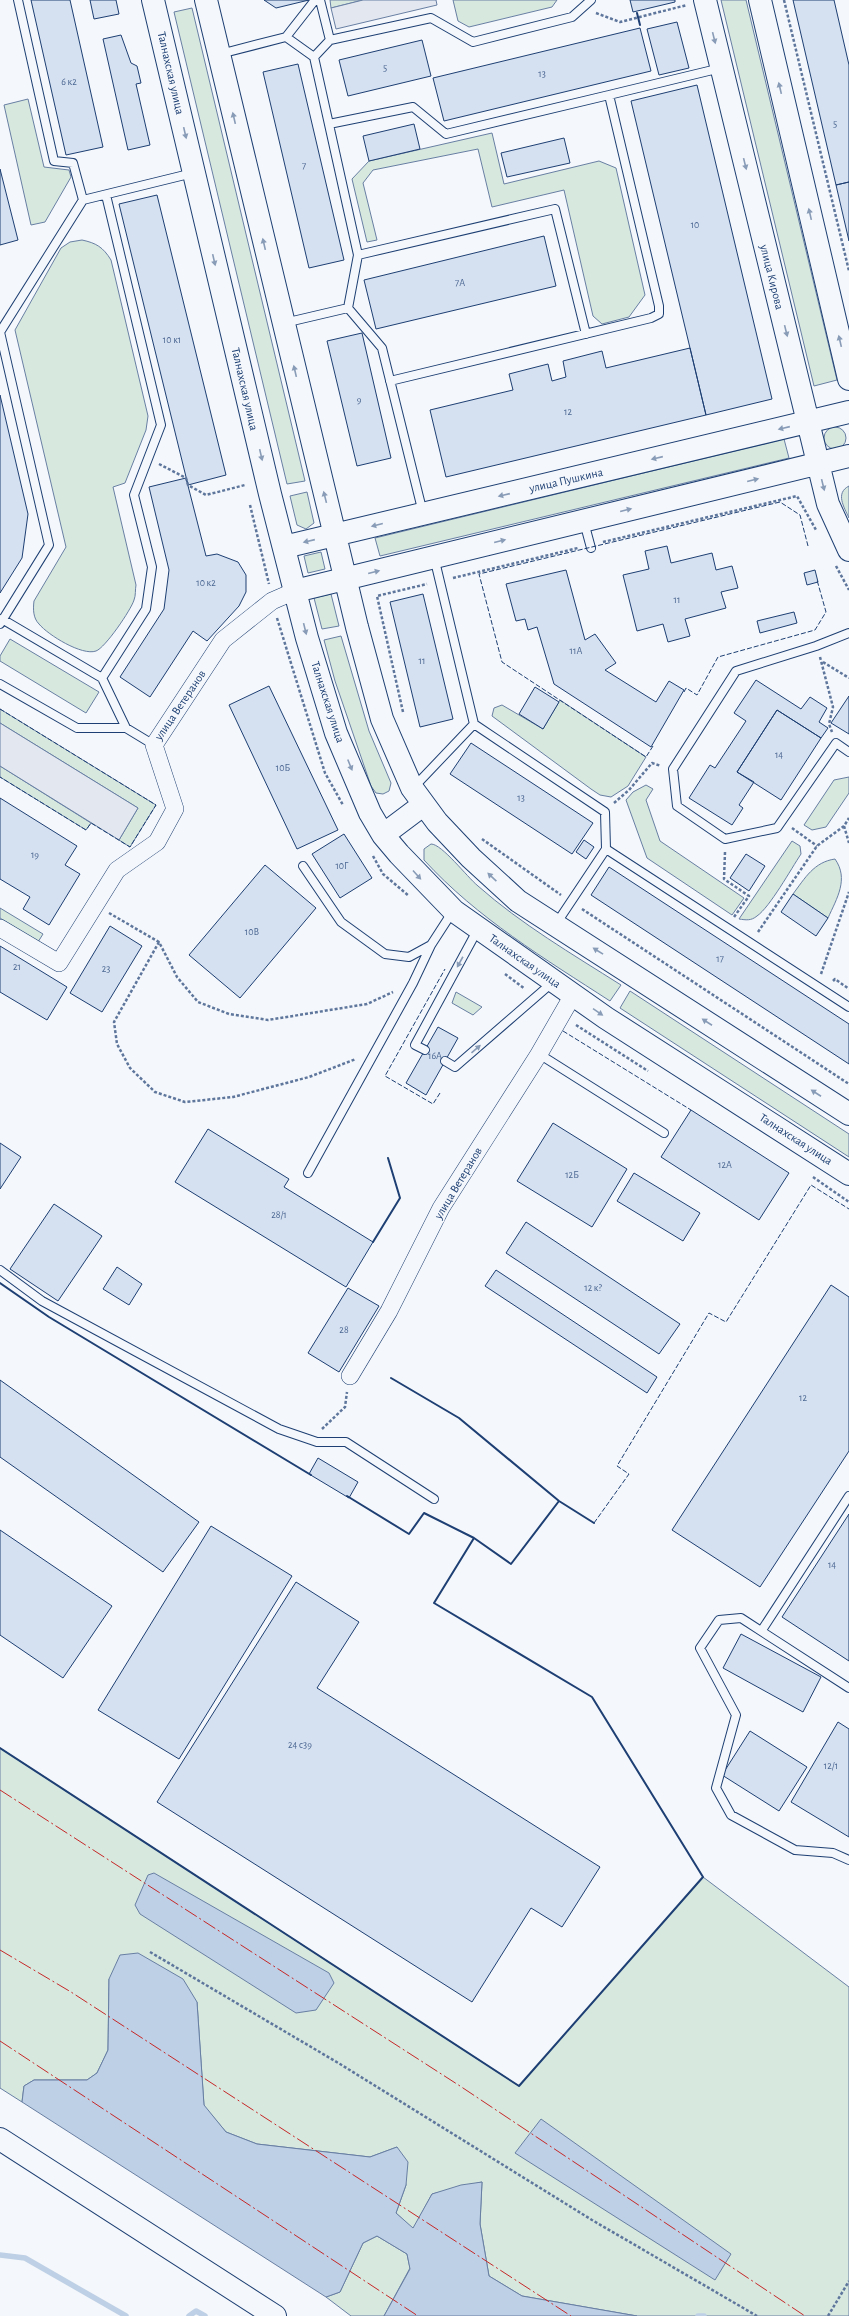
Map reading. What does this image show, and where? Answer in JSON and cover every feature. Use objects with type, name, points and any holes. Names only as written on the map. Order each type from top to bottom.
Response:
[{"type":"street","name":"Талнахская улица","points":[[153,0],[295,591],[336,733],[370,813],[383,835],[422,880],[454,911],[573,995],[849,1174]]},
{"type":"street","points":[[206,0],[334,535],[382,719],[418,797],[472,858],[518,901],[849,1114]]},
{"type":"street","points":[[760,0],[849,379]]},
{"type":"street","name":"улица Кирова","points":[[697,2],[722,68],[828,504],[849,550]]},
{"type":"street","name":"улица Пушкина","points":[[284,547],[849,412]]},
{"type":"street","points":[[295,591],[849,456]]},
{"type":"street","name":"улица Ветеранов","points":[[0,928],[59,963],[117,870],[157,842],[175,809],[154,745],[223,640],[272,601],[295,591]]},
{"type":"street","points":[[383,835],[418,797]]},
{"type":"street","name":"улица Ветеранов","points":[[350,1376],[389,1311],[441,1208],[539,1054],[573,995]]},
{"type":"street","points":[[0,2139],[275,2316]]},
{"type":"lane","points":[[18,0],[54,161],[73,163],[83,200]]},
{"type":"lane","points":[[219,54],[286,37],[315,0]]},
{"type":"lane","points":[[320,0],[330,40]]},
{"type":"lane","points":[[314,56],[330,40],[431,18],[473,42],[572,17],[591,0]]},
{"type":"lane","points":[[286,37],[314,56],[358,255],[348,308]]},
{"type":"lane","points":[[329,124],[413,106],[446,134],[722,68]]},
{"type":"lane","points":[[390,381],[651,318],[659,314],[659,306],[609,95]]},
{"type":"lane","points":[[126,728],[102,678],[1,622],[49,545],[0,332],[83,200],[194,173]]},
{"type":"lane","points":[[102,678],[146,609],[152,567],[134,495],[161,425],[106,195]]},
{"type":"lane","points":[[358,255],[555,209],[586,334]]},
{"type":"lane","points":[[283,323],[348,308]]},
{"type":"lane","points":[[348,308],[382,348],[424,514]]},
{"type":"lane","points":[[583,521],[591,548]]},
{"type":"lane","points":[[434,557],[474,724],[605,812],[606,849],[556,925]]},
{"type":"lane","points":[[849,633],[816,646],[736,671],[673,769],[676,806],[725,839],[777,828],[836,743],[849,752]]},
{"type":"lane","points":[[0,684],[77,728],[126,728],[154,745]]},
{"type":"lane","points":[[418,797],[474,724]]},
{"type":"lane","points":[[606,849],[849,1007]]},
{"type":"lane","points":[[303,866],[341,922],[384,954],[409,957],[431,945]]},
{"type":"lane","points":[[308,1174],[413,984],[431,945],[454,911]]},
{"type":"lane","points":[[425,1050],[415,1045],[478,928]]},
{"type":"lane","points":[[445,1061],[455,1067],[554,982]]},
{"type":"lane","points":[[539,1054],[664,1132]]},
{"type":"lane","points":[[0,1270],[42,1301],[279,1429],[317,1442],[346,1442],[434,1499]]},
{"type":"lane","points":[[762,1630],[849,1496]]},
{"type":"lane","points":[[849,1688],[762,1630],[741,1618],[719,1620],[700,1648],[736,1715],[716,1788],[731,1815],[795,1850],[833,1853],[849,1860]]},
{"type":"path","points":[[784,0],[849,271]]},
{"type":"path","points":[[582,8],[620,22],[685,7],[697,2]]},
{"type":"path","points":[[148,458],[186,478],[188,485],[206,494],[246,485]]},
{"type":"path","points":[[377,596],[403,713]]},
{"type":"path","points":[[816,646],[822,661],[833,707],[829,724],[831,730]]},
{"type":"path","points":[[822,661],[849,678]]},
{"type":"path","points":[[605,812],[629,790],[652,763]]},
{"type":"path","points":[[751,943],[817,846],[844,826],[849,818]]},
{"type":"path","points":[[782,821],[817,846]]},
{"type":"path","points":[[844,826],[849,843]]},
{"type":"path","points":[[477,835],[571,902],[849,1084]]},
{"type":"path","points":[[725,839],[724,879],[749,896],[735,916]]},
{"type":"path","points":[[817,986],[849,892]]},
{"type":"path","points":[[95,904],[159,942],[177,977],[198,1002],[229,1014],[268,1020],[367,1004],[413,984]]},
{"type":"path","points":[[159,942],[114,1022],[116,1044],[130,1068],[155,1092],[185,1102],[233,1098],[309,1077],[356,1058],[384,1035]]},
{"type":"path","points":[[841,983],[849,989]]},
{"type":"path","points":[[317,1434],[345,1407]]},
{"type":"path","points":[[150,1952],[340,2064],[592,2220],[757,2316]]},
{"type":"path","points":[[828,2316],[849,2281]]},
{"type":"shaded area","points":[[330,0],[363,0],[331,8]]},
{"type":"shaded area","points":[[363,0],[436,0],[437,5],[336,29],[331,8]]},
{"type":"shaded area","points":[[453,0],[557,0],[552,7],[469,27],[458,21]]},
{"type":"shaded area","points":[[721,0],[746,0],[837,380],[814,386]]},
{"type":"shaded area","points":[[192,8],[305,481],[287,484],[174,12]]},
{"type":"shaded area","points":[[28,99],[44,167],[69,170],[71,177],[45,222],[31,225],[4,105]]},
{"type":"shaded area","points":[[492,133],[504,184],[599,161],[616,168],[645,295],[629,317],[602,324],[593,316],[564,190],[492,207],[478,149],[373,170],[363,183],[377,240],[367,242],[352,179],[369,161]]},
{"type":"shaded area","points":[[82,240],[99,246],[111,260],[148,416],[146,430],[125,483],[113,487],[136,585],[135,598],[128,612],[111,636],[100,648],[96,651],[90,652],[74,648],[57,639],[43,629],[37,622],[35,616],[34,601],[66,547],[15,330],[61,248],[70,242]]},
{"type":"shaded area","points":[[835,427],[843,430],[846,438],[843,446],[835,449],[827,446],[824,438],[827,430]]},
{"type":"shaded area","points":[[784,439],[789,458],[380,556],[375,538]]},
{"type":"shaded area","points":[[849,486],[849,518],[843,505],[842,492]]},
{"type":"shaded area","points":[[307,492],[314,523],[306,529],[297,525],[290,496]]},
{"type":"shaded area","points":[[321,552],[325,569],[308,573],[304,556]]},
{"type":"shaded area","points":[[331,594],[339,626],[322,629],[314,598]]},
{"type":"shaded area","points":[[341,636],[369,731],[391,783],[389,791],[383,794],[376,793],[371,786],[335,681],[324,640]]},
{"type":"shaded area","points":[[10,639],[99,692],[86,713],[0,661],[0,656]]},
{"type":"shaded area","points":[[560,700],[646,757],[628,786],[611,797],[600,795],[492,716],[494,708],[502,705],[543,729]]},
{"type":"shaded area","points":[[0,709],[156,805],[130,847],[119,840],[138,808],[0,723]]},
{"type":"shaded area","points":[[0,723],[138,808],[119,840],[0,766]]},
{"type":"shaded area","points":[[0,766],[91,823],[86,830],[0,777]]},
{"type":"shaded area","points":[[849,777],[849,793],[826,827],[812,830],[804,825],[834,780]]},
{"type":"shaded area","points":[[646,785],[653,789],[646,800],[660,841],[744,898],[732,915],[647,858],[626,800],[633,792]]},
{"type":"shaded area","points":[[792,841],[800,846],[801,854],[768,905],[753,919],[739,919]]},
{"type":"shaded area","points":[[431,844],[436,845],[441,849],[473,882],[494,900],[547,938],[621,985],[610,1001],[512,936],[466,901],[424,860],[424,849]]},
{"type":"shaded area","points":[[835,859],[839,866],[841,881],[838,896],[828,918],[793,894],[816,867],[821,863]]},
{"type":"shaded area","points":[[0,908],[43,934],[38,942],[0,918]]},
{"type":"shaded area","points":[[630,991],[849,1134],[849,1157],[620,1008]]},
{"type":"shaded area","points":[[456,992],[482,1007],[473,1015],[452,1003]]},
{"type":"shaded area","points":[[0,1748],[519,2086],[703,1877],[849,1987],[849,2316],[637,2316],[522,2296],[489,2276],[480,2224],[482,2182],[432,2194],[413,2229],[396,2213],[406,2185],[397,2147],[370,2157],[257,2144],[226,2132],[204,2106],[197,2002],[109,1979],[108,2050],[97,2073],[87,2080],[34,2080],[24,2086],[22,2102],[0,2088]]},
{"type":"shaded area","points":[[377,2236],[407,2254],[410,2268],[384,2316],[351,2316],[326,2297],[340,2292],[363,2243]]},
{"type":"water","points":[[154,1873],[329,1973],[334,1983],[316,2010],[296,2013],[140,1914],[135,1905],[148,1875]]},
{"type":"water","points":[[138,1953],[183,1979],[197,2002],[204,2105],[226,2132],[257,2144],[370,2157],[397,2147],[408,2162],[406,2185],[396,2213],[413,2228],[432,2194],[461,2185],[482,2182],[480,2224],[489,2276],[522,2296],[637,2316],[384,2316],[410,2269],[407,2254],[377,2236],[363,2243],[340,2292],[326,2297],[22,2102],[24,2086],[34,2080],[87,2080],[97,2073],[108,2050],[109,1979],[120,1955]]},
{"type":"water","points":[[541,2119],[731,2254],[715,2280],[515,2153]]},
{"type":"building","points":[[31,0],[70,0],[103,147],[66,155]]},
{"type":"building","points":[[90,0],[116,0],[119,14],[94,19]]},
{"type":"building","points":[[264,0],[309,0],[276,8]]},
{"type":"building","points":[[630,0],[675,0],[675,2],[633,12]]},
{"type":"building","points":[[793,0],[834,0],[849,65],[849,182],[836,185]]},
{"type":"building","points":[[677,22],[689,68],[659,75],[647,29]]},
{"type":"building","points":[[640,28],[651,71],[444,121],[433,78]]},
{"type":"building","points":[[121,35],[131,63],[137,66],[141,83],[136,84],[150,145],[128,150],[103,39]]},
{"type":"building","points":[[422,40],[431,76],[348,96],[339,60]]},
{"type":"building","points":[[298,64],[344,260],[309,268],[263,72]]},
{"type":"building","points":[[697,85],[772,399],[706,415],[631,101]]},
{"type":"building","points":[[414,124],[420,149],[369,161],[363,136]]},
{"type":"building","points":[[564,138],[570,163],[507,177],[501,153]]},
{"type":"building","points":[[0,169],[18,240],[0,245]]},
{"type":"building","points":[[849,182],[849,241],[836,185]]},
{"type":"building","points":[[157,195],[226,475],[188,485],[119,204]]},
{"type":"building","points":[[544,236],[556,286],[376,329],[364,280]]},
{"type":"building","points":[[362,333],[391,458],[357,466],[327,341]]},
{"type":"building","points":[[690,348],[706,415],[446,477],[430,410],[513,390],[509,374],[548,364],[552,381],[566,377],[563,361],[602,351],[606,368]]},
{"type":"building","points":[[0,395],[28,514],[22,558],[0,593]]},
{"type":"building","points":[[186,478],[206,556],[217,554],[238,562],[246,575],[246,592],[239,606],[207,641],[193,631],[150,697],[120,677],[164,609],[169,570],[149,487]]},
{"type":"building","points":[[667,546],[671,563],[712,553],[716,570],[732,566],[738,588],[721,592],[726,608],[685,619],[690,636],[668,642],[663,624],[637,631],[623,575],[649,569],[645,551]]},
{"type":"building","points":[[566,570],[585,640],[595,634],[616,663],[605,670],[656,702],[669,681],[684,690],[651,747],[554,684],[537,627],[528,630],[525,619],[516,621],[506,584]]},
{"type":"building","points":[[815,570],[818,582],[807,585],[804,573]]},
{"type":"building","points":[[423,594],[453,719],[420,727],[390,602]]},
{"type":"building","points":[[794,612],[797,623],[760,633],[757,621]]},
{"type":"building","points":[[756,680],[801,709],[810,697],[827,708],[819,722],[828,728],[821,738],[777,710],[737,772],[754,782],[739,805],[743,808],[732,825],[689,798],[710,765],[715,768],[746,721],[734,713]]},
{"type":"building","points":[[269,686],[338,830],[297,849],[229,705]]},
{"type":"building","points":[[535,687],[559,702],[543,729],[519,714]]},
{"type":"building","points":[[849,696],[849,734],[831,723]]},
{"type":"building","points":[[777,710],[821,738],[781,800],[737,772]]},
{"type":"building","points":[[471,743],[593,823],[572,854],[450,774]]},
{"type":"building","points":[[0,798],[77,846],[65,865],[80,874],[49,925],[23,909],[30,897],[0,879]]},
{"type":"building","points":[[344,834],[372,878],[340,898],[312,854]]},
{"type":"building","points":[[584,840],[594,847],[586,859],[576,852]]},
{"type":"building","points":[[746,854],[765,866],[749,891],[730,878]]},
{"type":"building","points":[[265,865],[316,908],[240,998],[189,955]]},
{"type":"building","points":[[609,867],[849,1024],[849,1064],[591,895]]},
{"type":"building","points":[[793,894],[828,918],[816,936],[781,912]]},
{"type":"building","points":[[110,926],[142,946],[102,1012],[70,993]]},
{"type":"building","points":[[0,946],[67,987],[47,1020],[0,992]]},
{"type":"building","points":[[438,1027],[458,1038],[426,1095],[406,1083]]},
{"type":"building","points":[[691,1110],[789,1173],[759,1220],[661,1157]]},
{"type":"building","points":[[553,1123],[627,1169],[592,1227],[517,1181]]},
{"type":"building","points":[[208,1129],[289,1179],[284,1187],[373,1242],[346,1287],[175,1182]]},
{"type":"building","points":[[0,1143],[21,1157],[0,1189]]},
{"type":"building","points":[[634,1173],[700,1213],[683,1241],[617,1201]]},
{"type":"building","points":[[54,1204],[102,1236],[58,1301],[10,1269]]},
{"type":"building","points":[[526,1222],[680,1324],[659,1354],[506,1253]]},
{"type":"building","points":[[117,1267],[142,1284],[129,1305],[103,1289]]},
{"type":"building","points":[[496,1270],[657,1377],[647,1393],[485,1286]]},
{"type":"building","points":[[831,1285],[849,1297],[849,1451],[760,1587],[672,1530]]},
{"type":"building","points":[[348,1288],[379,1306],[339,1372],[308,1353]]},
{"type":"building","points":[[0,1380],[199,1522],[163,1572],[0,1457]]},
{"type":"building","points":[[318,1458],[358,1482],[349,1498],[309,1474]]},
{"type":"building","points":[[849,1514],[849,1661],[782,1617]]},
{"type":"building","points":[[211,1526],[292,1576],[179,1759],[98,1710]]},
{"type":"building","points":[[0,1530],[112,1606],[63,1678],[0,1635]]},
{"type":"building","points":[[296,1582],[359,1622],[317,1688],[600,1867],[562,1927],[531,1908],[472,2002],[157,1802]]},
{"type":"building","points":[[741,1634],[821,1677],[803,1712],[723,1668]]},
{"type":"building","points":[[838,1722],[849,1729],[849,1837],[791,1802]]},
{"type":"building","points":[[750,1731],[807,1767],[779,1811],[722,1775]]},
{"type":"waterway","points":[[0,2255],[25,2258],[126,2316]]},
{"type":"waterway","points":[[189,2316],[196,2311],[205,2316]]},
{"type":"waterway","points":[[698,2316],[704,2316]]},
{"type":"fence","points":[[653,746],[646,757],[502,662],[479,574],[780,502],[800,515],[808,546]]},
{"type":"fence","points":[[684,692],[686,688],[697,695],[718,657],[815,630],[826,612],[817,580]]},
{"type":"fence","points":[[0,709],[156,805],[130,847],[91,823],[86,830],[0,777]]},
{"type":"fence","points":[[440,1093],[433,1104],[385,1076],[445,969]]},
{"type":"fence","points":[[563,1031],[691,1110]]},
{"type":"fence","points":[[594,1523],[629,1474],[617,1466],[709,1313],[726,1322],[811,1185],[849,1209]]},
{"type":"wall","points":[[637,13],[640,25]]},
{"type":"wall","points":[[373,1242],[400,1198],[388,1158]]},
{"type":"wall","points":[[0,1283],[49,1317],[311,1475]]},
{"type":"wall","points":[[391,1378],[459,1418],[559,1501],[594,1523]]},
{"type":"wall","points":[[0,1748],[519,2086],[703,1877],[592,1697],[434,1603],[474,1538],[424,1513],[409,1534],[347,1496]]},
{"type":"wall","points":[[474,1538],[511,1564],[559,1501]]},
{"type":"power","points":[[0,1790],[460,2086],[805,2316]]},
{"type":"power","points":[[0,1950],[71,1992],[571,2316]]},
{"type":"power","points":[[0,2041],[418,2316]]}]
